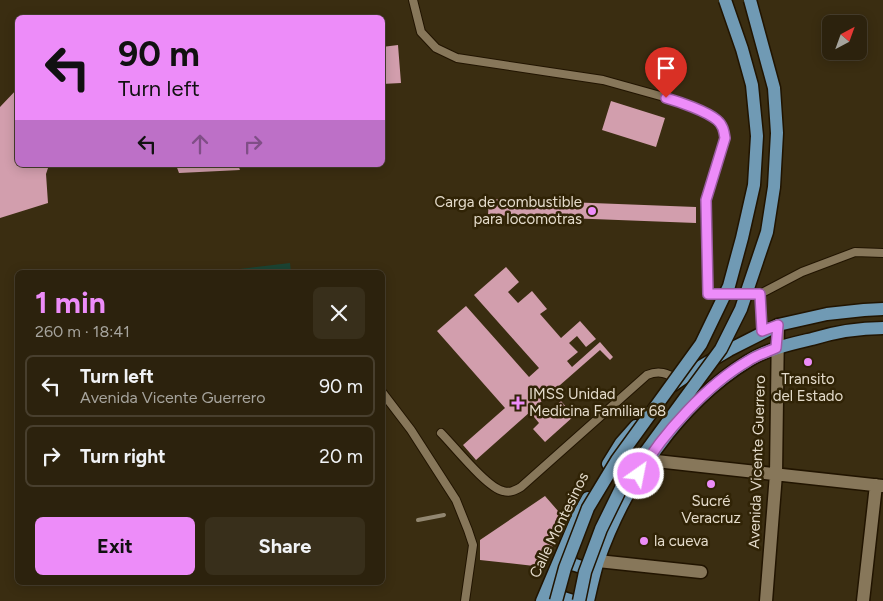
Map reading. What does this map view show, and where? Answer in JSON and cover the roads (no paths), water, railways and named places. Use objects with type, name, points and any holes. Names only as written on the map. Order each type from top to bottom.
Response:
[{"type":"main road","points":[[556,601],[565,568],[588,508],[617,460],[701,344],[729,286],[754,185],[756,136],[752,85],[725,0]]},
{"type":"main road","points":[[579,601],[585,572],[601,529],[621,488],[662,428],[721,349],[741,309],[767,232],[774,178],[776,133],[774,88],[750,0]]},
{"type":"main road","name":"Calle Montesinos","points":[[542,601],[578,516],[621,443],[654,404],[678,381],[762,331],[778,325],[827,314],[883,309]]},
{"type":"main road","points":[[588,601],[598,561],[623,504],[647,460],[683,416],[715,385],[749,360],[776,348],[830,334],[869,328],[883,328]]},
{"type":"main road","points":[[565,546],[572,564],[585,568],[598,561]]},
{"type":"main road","points":[[552,601],[557,596],[573,601]]},
{"type":"street","name":"Avenida Vicente Guerrero","points":[[766,601],[776,474],[776,348],[778,325]]},
{"type":"street","points":[[647,460],[880,486],[863,601]]},
{"type":"street","points":[[598,561],[701,572]]},
{"type":"lane","points":[[413,0],[421,32],[436,48],[457,58],[603,80],[682,102],[717,120],[724,129],[725,138],[706,200],[708,294],[760,294],[802,272],[855,252],[883,253]]},
{"type":"lane","points":[[760,294],[762,331]]},
{"type":"lane","points":[[441,433],[490,485],[501,491],[511,492],[521,487],[647,375],[656,371],[669,374],[678,381]]},
{"type":"lane","points":[[385,396],[411,430],[456,500],[468,530],[473,545],[465,601]]},
{"type":"railway","points":[[418,520],[444,515]]},
{"type":"place","name":"Carga de combustible para locomotras","points":[[592,211]]},
{"type":"place","name":"Transito del Estado","points":[[808,362]]},
{"type":"place","name":"IMSS Unidad Medicina Familiar 68","points":[[518,403]]},
{"type":"place","name":"Sucré Veracruz","points":[[711,484]]},
{"type":"place","name":"la cueva","points":[[644,541]]}]
